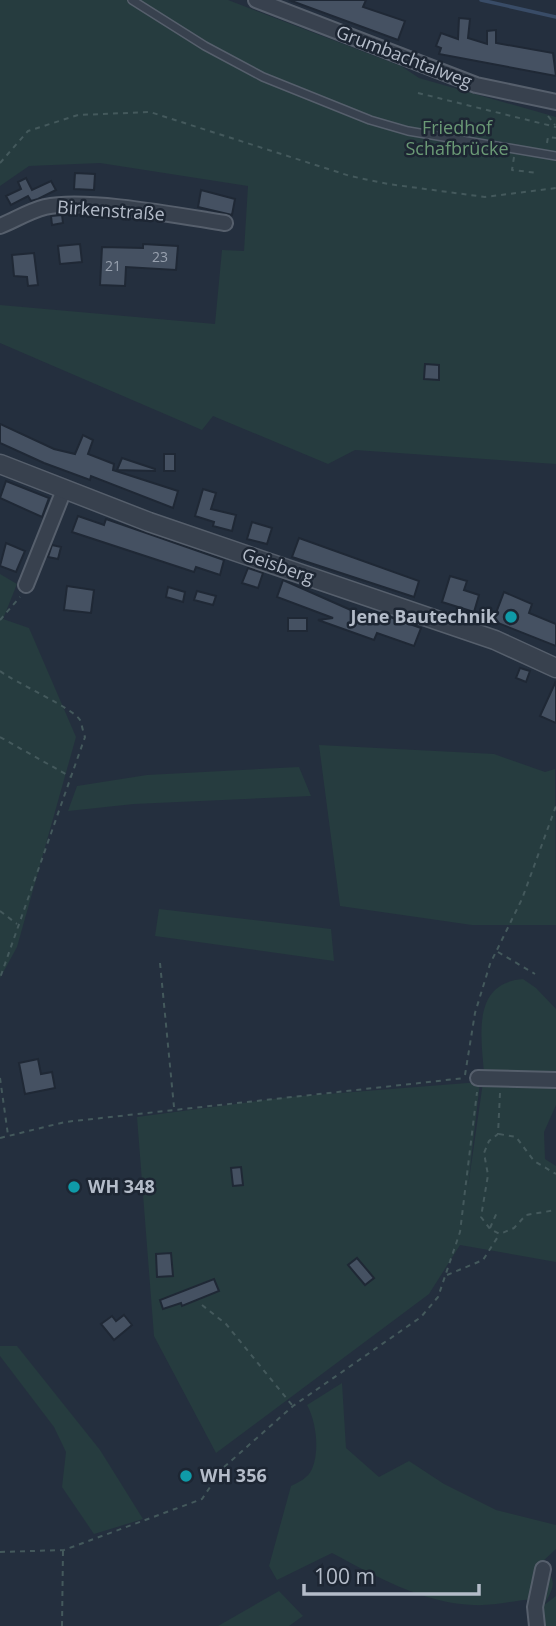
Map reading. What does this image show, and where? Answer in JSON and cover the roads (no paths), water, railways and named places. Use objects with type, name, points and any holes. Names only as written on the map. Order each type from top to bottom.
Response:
[{"type":"street","name":"Grumbachtalweg","points":[[256,0],[476,85],[556,102]]},
{"type":"street","name":"Birkenstraße","points":[[0,226],[30,212],[60,205],[161,213],[225,223]]},
{"type":"street","name":"Geisberg","points":[[0,464],[64,490],[495,640],[556,668]]},
{"type":"street","points":[[26,585],[64,490]]},
{"type":"street","points":[[478,1078],[556,1080]]},
{"type":"street","points":[[537,1626],[535,1607],[543,1569]]},
{"type":"lane","points":[[132,0],[205,46],[263,77],[334,107],[408,131],[556,156]]},
{"type":"waterway","points":[[481,0],[556,17]]},
{"type":"place","name":"Jene Bautechnik","points":[[511,617]]},
{"type":"place","name":"WH 348","points":[[74,1187]]},
{"type":"place","name":"WH 356","points":[[186,1476]]},
{"type":"park label","name":"Friedhof Schafbrücke","points":[[457,138]]}]
